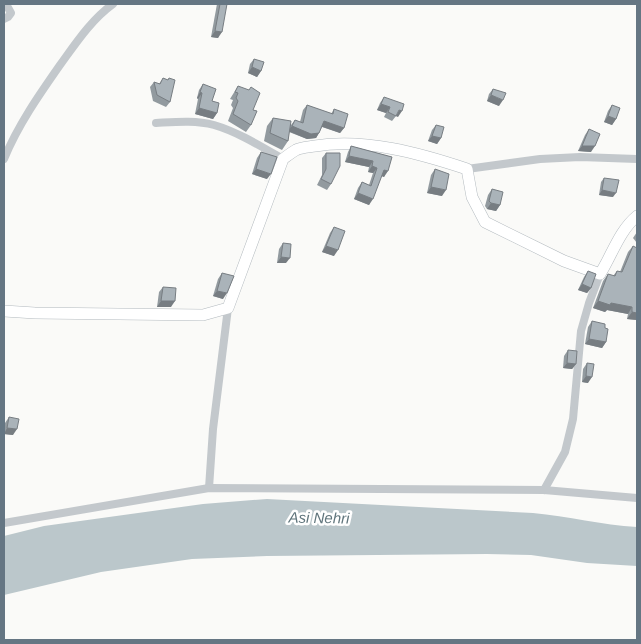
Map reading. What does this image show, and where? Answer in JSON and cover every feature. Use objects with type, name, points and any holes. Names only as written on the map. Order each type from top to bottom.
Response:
[{"type":"street","points":[[4,19],[11,13],[6,4]]},
{"type":"street","points":[[4,159],[13,138],[39,95],[84,32],[113,4]]},
{"type":"street","points":[[156,123],[196,122],[214,125],[242,137],[283,159]]},
{"type":"street","points":[[209,488],[213,429],[228,308],[283,159],[297,149],[342,143],[396,150],[439,159],[467,168],[540,159],[580,157],[637,159]]},
{"type":"street","points":[[467,168],[472,197],[486,222],[564,261],[600,274]]},
{"type":"street","points":[[544,490],[565,452],[571,427],[581,331],[588,303],[600,274],[622,233],[637,216]]},
{"type":"street","points":[[4,311],[203,315],[228,308]]},
{"type":"street","points":[[4,524],[209,488],[544,490],[637,498]]},
{"type":"water","name":"Asi Nehri","points":[[267,499],[533,513],[637,527],[637,566],[587,563],[531,555],[487,554],[267,556],[192,559],[101,572],[4,595],[4,536],[44,526],[203,504]]},
{"type":"building","points":[[220,4],[227,4],[222,32],[215,31]]},
{"type":"building","points":[[254,59],[264,62],[261,71],[252,67]]},
{"type":"building","points":[[163,78],[175,80],[170,102],[157,95],[154,82],[160,84]]},
{"type":"building","points":[[203,84],[216,89],[212,101],[219,103],[217,113],[199,108],[202,93],[200,92]]},
{"type":"building","points":[[238,86],[249,90],[251,87],[260,93],[253,110],[257,111],[251,125],[233,114],[238,101],[236,98],[238,93],[235,92]]},
{"type":"building","points":[[493,89],[506,93],[503,100],[491,95]]},
{"type":"building","points":[[384,97],[404,104],[402,111],[399,110],[396,116],[388,112],[390,107],[381,104]]},
{"type":"building","points":[[307,105],[333,114],[334,109],[348,114],[344,128],[324,121],[319,133],[311,134],[292,126],[295,120],[303,123]]},
{"type":"building","points":[[612,105],[620,108],[616,119],[608,116]]},
{"type":"building","points":[[273,118],[291,121],[288,141],[270,133]]},
{"type":"building","points":[[436,125],[444,127],[441,138],[432,136]]},
{"type":"building","points":[[589,129],[600,134],[595,146],[582,146]]},
{"type":"building","points":[[351,146],[392,157],[388,171],[384,170],[373,199],[358,193],[362,182],[371,186],[377,168],[372,166],[373,161],[349,156]]},
{"type":"building","points":[[261,152],[277,157],[271,174],[256,169]]},
{"type":"building","points":[[326,153],[340,153],[340,166],[331,184],[321,179],[326,169]]},
{"type":"building","points":[[435,169],[449,174],[446,190],[431,187]]},
{"type":"building","points":[[604,178],[619,180],[616,193],[602,190]]},
{"type":"building","points":[[492,189],[503,192],[500,205],[489,201]]},
{"type":"building","points":[[334,227],[345,231],[338,250],[326,246]]},
{"type":"building","points":[[283,243],[291,244],[290,258],[281,257]]},
{"type":"building","points":[[633,246],[637,248],[637,313],[632,312],[632,307],[611,303],[610,305],[598,301],[608,274],[615,276],[617,271],[622,272]]},
{"type":"building","points":[[588,271],[596,274],[591,288],[582,284]]},
{"type":"building","points":[[222,273],[234,276],[227,293],[217,291]]},
{"type":"building","points":[[163,287],[176,288],[175,301],[161,301]]},
{"type":"building","points":[[592,321],[605,324],[605,328],[608,329],[606,342],[589,339]]},
{"type":"building","points":[[568,350],[577,351],[576,364],[567,363]]},
{"type":"building","points":[[587,363],[594,364],[592,377],[586,376]]},
{"type":"building","points":[[9,417],[19,419],[17,429],[7,428]]}]
